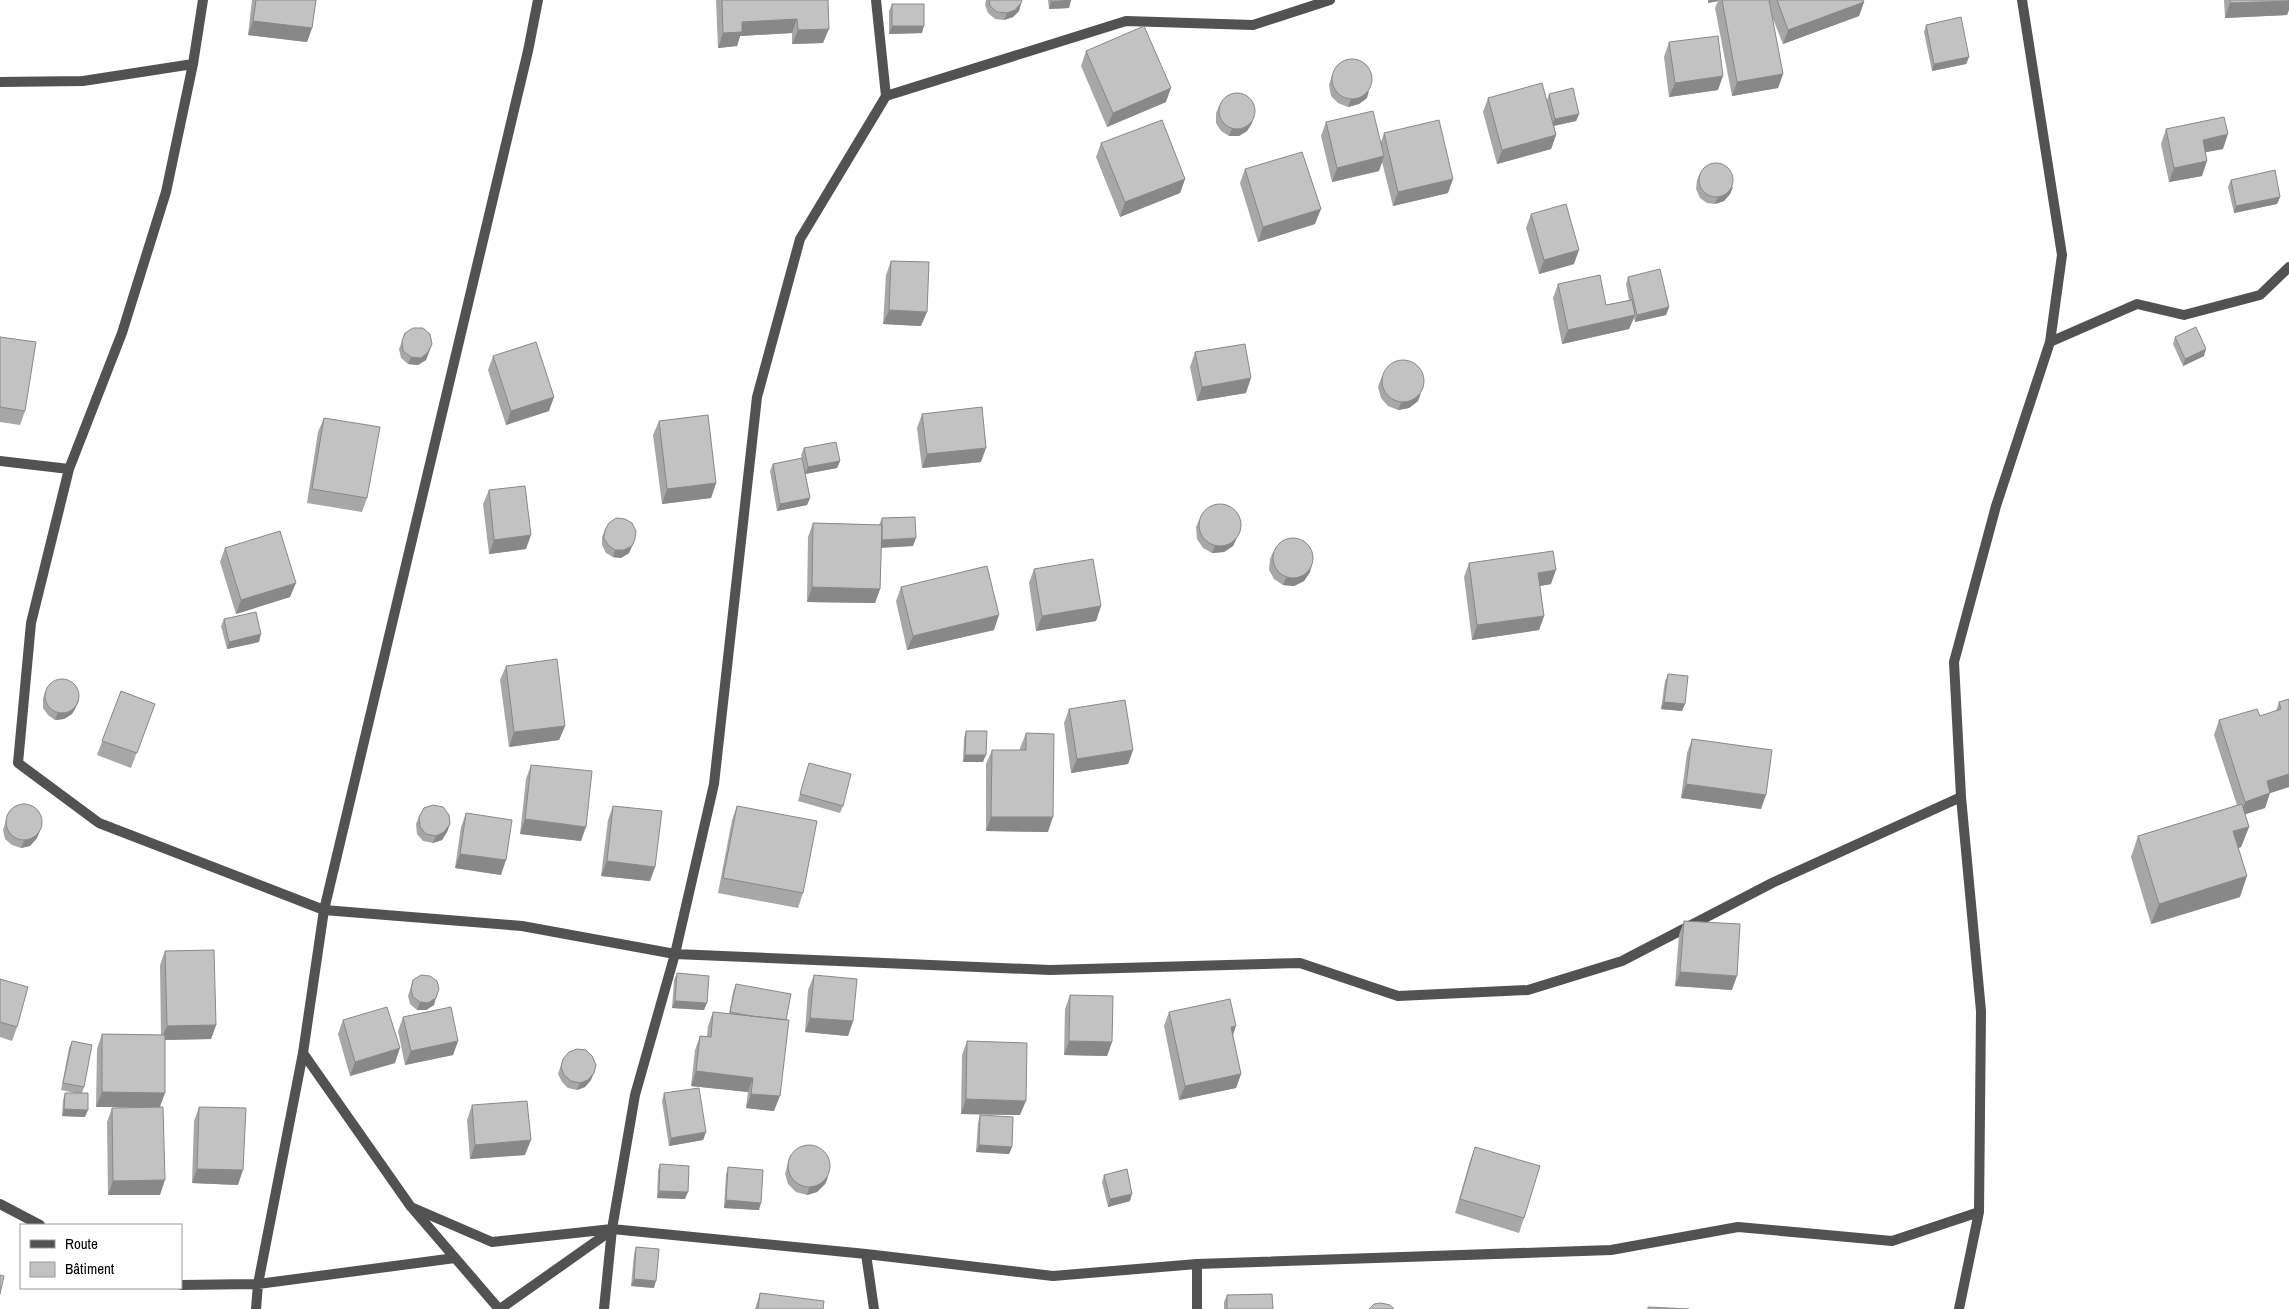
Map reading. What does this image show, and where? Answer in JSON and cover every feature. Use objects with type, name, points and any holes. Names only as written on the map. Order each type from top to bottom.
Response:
[{"type":"street","points":[[203,0],[193,64],[163,201],[122,333],[69,470],[30,623],[18,763],[99,823],[324,910],[522,926],[675,954],[1050,970],[1300,963],[1398,996],[1528,990],[1622,961],[1772,882],[1961,797]]},
{"type":"street","points":[[256,1309],[258,1284],[303,1053],[324,910],[526,61],[538,0]]},
{"type":"street","points":[[604,1309],[612,1229],[635,1095],[675,954],[714,784],[757,397],[800,239],[886,96],[876,0]]},
{"type":"street","points":[[886,96],[1126,21],[1253,25],[1330,0]]},
{"type":"street","points":[[1959,1309],[1978,1212],[1982,1011],[1961,797],[1954,662],[1996,506],[2050,342],[2062,256],[2022,0]]},
{"type":"street","points":[[0,82],[83,81],[193,64]]},
{"type":"street","points":[[2050,342],[2137,304],[2184,315],[2260,295],[2289,267]]},
{"type":"street","points":[[0,461],[69,470]]},
{"type":"street","points":[[303,1053],[411,1208],[499,1309],[612,1229]]},
{"type":"street","points":[[0,1204],[38,1224]]},
{"type":"street","points":[[411,1208],[492,1242],[612,1229],[866,1254],[1053,1276],[1196,1264],[1611,1250],[1738,1227],[1892,1241],[1978,1212]]},
{"type":"street","points":[[866,1254],[874,1309]]},
{"type":"street","points":[[182,1285],[258,1284],[454,1258]]},
{"type":"street","points":[[1196,1264],[1197,1309]]},
{"type":"building","points":[[256,0],[316,0],[312,28],[253,21]]},
{"type":"building","points":[[722,0],[828,0],[829,29],[798,30],[797,19],[742,22],[742,32],[723,33]]},
{"type":"building","points":[[989,0],[1022,0],[1015,10],[1007,13],[997,12],[990,6]]},
{"type":"building","points":[[1051,0],[1071,0],[1051,2]]},
{"type":"building","points":[[1722,0],[1769,0],[1783,74],[1737,82]]},
{"type":"building","points":[[1777,0],[1863,0],[1864,2],[1788,30]]},
{"type":"building","points":[[2230,0],[2289,0],[2289,1],[2230,3]]},
{"type":"building","points":[[892,4],[924,4],[924,26],[892,26]]},
{"type":"building","points":[[1961,17],[1969,57],[1934,64],[1926,25]]},
{"type":"building","points":[[1144,26],[1171,88],[1113,113],[1086,51]]},
{"type":"building","points":[[1718,36],[1723,76],[1675,83],[1669,42]]},
{"type":"building","points":[[1356,59],[1363,62],[1369,68],[1372,79],[1371,87],[1363,96],[1356,99],[1348,99],[1341,96],[1333,87],[1332,75],[1335,68],[1344,60]]},
{"type":"building","points":[[1542,83],[1556,135],[1502,150],[1488,98]]},
{"type":"building","points":[[1573,88],[1579,114],[1555,119],[1549,94]]},
{"type":"building","points":[[1237,93],[1244,94],[1250,98],[1254,104],[1254,118],[1250,124],[1244,128],[1237,129],[1230,128],[1224,124],[1220,118],[1219,111],[1220,104],[1224,98],[1230,94]]},
{"type":"building","points":[[1373,111],[1384,156],[1337,168],[1326,122]]},
{"type":"building","points":[[2224,117],[2228,134],[2203,140],[2207,161],[2174,168],[2166,129]]},
{"type":"building","points":[[1162,120],[1185,179],[1125,202],[1101,143]]},
{"type":"building","points":[[1439,120],[1453,179],[1398,192],[1384,133]]},
{"type":"building","points":[[1302,152],[1321,209],[1263,227],[1245,169]]},
{"type":"building","points":[[1716,163],[1723,164],[1728,168],[1732,173],[1732,187],[1728,192],[1723,196],[1716,197],[1709,196],[1704,192],[1700,187],[1699,180],[1700,173],[1704,168],[1709,164]]},
{"type":"building","points":[[2275,170],[2280,197],[2236,206],[2231,180]]},
{"type":"building","points":[[1566,204],[1579,250],[1544,260],[1531,214]]},
{"type":"building","points":[[891,261],[929,262],[927,312],[889,310]]},
{"type":"building","points":[[1660,269],[1669,307],[1637,315],[1628,277]]},
{"type":"building","points":[[1600,275],[1606,305],[1632,300],[1635,315],[1568,330],[1558,284]]},
{"type":"building","points":[[2196,327],[2206,349],[2185,359],[2175,337]]},
{"type":"building","points":[[413,328],[423,328],[430,334],[432,344],[428,352],[421,358],[411,357],[403,351],[402,341],[405,333]]},
{"type":"building","points":[[0,337],[36,342],[25,411],[0,407]]},
{"type":"building","points":[[536,342],[554,397],[511,411],[493,356]]},
{"type":"building","points":[[1245,344],[1251,378],[1202,387],[1195,352]]},
{"type":"building","points":[[1407,360],[1415,363],[1421,369],[1424,381],[1421,393],[1415,399],[1399,402],[1391,399],[1385,393],[1382,377],[1385,369],[1391,363]]},
{"type":"building","points":[[982,407],[986,448],[927,454],[922,414]]},
{"type":"building","points":[[708,415],[716,483],[667,489],[659,421]]},
{"type":"building","points":[[324,418],[380,427],[367,498],[312,489]]},
{"type":"building","points":[[836,442],[840,461],[808,467],[804,448]]},
{"type":"building","points":[[802,458],[810,498],[780,504],[773,464]]},
{"type":"building","points":[[525,486],[531,535],[494,540],[489,490]]},
{"type":"building","points":[[1216,504],[1224,504],[1235,510],[1241,525],[1235,540],[1224,546],[1216,546],[1205,540],[1199,529],[1199,521],[1205,510]]},
{"type":"building","points":[[915,517],[916,538],[882,540],[882,518]]},
{"type":"building","points":[[616,518],[625,519],[632,523],[636,531],[632,546],[624,550],[615,550],[608,545],[604,538],[605,530],[609,523]]},
{"type":"building","points":[[813,523],[882,525],[880,589],[812,587]]},
{"type":"building","points":[[280,531],[296,583],[241,600],[225,548]]},
{"type":"building","points":[[1297,538],[1304,541],[1310,547],[1313,558],[1312,566],[1304,575],[1297,578],[1289,578],[1282,575],[1274,566],[1273,554],[1276,547],[1285,539]]},
{"type":"building","points":[[1553,551],[1556,570],[1538,573],[1544,616],[1477,625],[1469,563]]},
{"type":"building","points":[[1093,559],[1101,606],[1042,616],[1034,569]]},
{"type":"building","points":[[987,566],[999,615],[913,636],[901,587]]},
{"type":"building","points":[[256,612],[261,634],[229,642],[224,619]]},
{"type":"building","points":[[557,659],[565,726],[514,732],[506,666]]},
{"type":"building","points":[[1668,674],[1688,676],[1685,704],[1664,702]]},
{"type":"building","points":[[62,679],[74,684],[79,696],[74,708],[62,713],[50,708],[45,696],[50,684]]},
{"type":"building","points":[[121,691],[155,704],[137,753],[102,741]]},
{"type":"building","points":[[2289,699],[2289,774],[2267,781],[2270,793],[2245,802],[2219,720],[2257,709],[2260,716],[2281,709],[2279,702]]},
{"type":"building","points":[[1125,700],[1133,750],[1077,759],[1069,709]]},
{"type":"building","points":[[966,731],[987,731],[986,755],[965,755]]},
{"type":"building","points":[[1026,733],[1054,734],[1053,817],[991,817],[992,750],[1026,750]]},
{"type":"building","points":[[1692,739],[1772,750],[1766,795],[1686,784]]},
{"type":"building","points":[[809,763],[851,774],[843,806],[800,794]]},
{"type":"building","points":[[531,765],[592,771],[586,827],[525,819]]},
{"type":"building","points":[[24,804],[37,809],[42,822],[37,835],[24,840],[11,835],[6,822],[11,809]]},
{"type":"building","points":[[2242,804],[2249,827],[2233,831],[2247,876],[2159,904],[2138,836]]},
{"type":"building","points":[[433,805],[443,807],[449,815],[450,824],[444,832],[436,836],[426,834],[420,827],[419,817],[424,808]]},
{"type":"building","points":[[613,806],[662,811],[655,867],[607,861]]},
{"type":"building","points":[[737,806],[817,821],[803,893],[723,878]]},
{"type":"building","points":[[466,813],[512,820],[506,860],[460,854]]},
{"type":"building","points":[[1684,921],[1740,924],[1737,976],[1680,972]]},
{"type":"building","points":[[214,950],[216,1025],[167,1026],[165,951]]},
{"type":"building","points":[[677,973],[709,976],[707,1003],[675,1001]]},
{"type":"building","points":[[421,975],[430,976],[437,981],[439,989],[436,998],[428,1003],[420,1002],[413,997],[411,989],[413,980]]},
{"type":"building","points":[[814,975],[857,979],[853,1021],[810,1018]]},
{"type":"building","points":[[0,979],[28,987],[17,1027],[0,1022]]},
{"type":"building","points":[[736,984],[791,994],[786,1020],[730,1012]]},
{"type":"building","points":[[1070,995],[1113,996],[1112,1042],[1069,1041]]},
{"type":"building","points":[[1230,999],[1236,1026],[1231,1027],[1241,1074],[1185,1086],[1169,1012]]},
{"type":"building","points":[[387,1007],[400,1048],[355,1062],[343,1020]]},
{"type":"building","points":[[451,1007],[458,1041],[411,1051],[403,1017]]},
{"type":"building","points":[[713,1012],[789,1020],[780,1096],[751,1094],[753,1078],[696,1071],[700,1036],[711,1037]]},
{"type":"building","points":[[102,1034],[165,1035],[165,1093],[102,1092]]},
{"type":"building","points":[[72,1041],[92,1045],[84,1087],[63,1083]]},
{"type":"building","points":[[967,1041],[1027,1043],[1026,1101],[966,1099]]},
{"type":"building","points":[[577,1049],[586,1050],[592,1056],[596,1065],[594,1073],[588,1080],[580,1083],[571,1081],[564,1075],[561,1067],[563,1059],[569,1052]]},
{"type":"building","points":[[699,1088],[706,1132],[671,1138],[664,1093]]},
{"type":"building","points":[[65,1093],[88,1093],[88,1110],[64,1109]]},
{"type":"building","points":[[527,1101],[531,1140],[475,1145],[472,1105]]},
{"type":"building","points":[[163,1107],[165,1180],[113,1181],[112,1108]]},
{"type":"building","points":[[199,1107],[246,1108],[243,1170],[197,1169]]},
{"type":"building","points":[[980,1115],[1013,1117],[1012,1147],[979,1145]]},
{"type":"building","points":[[813,1145],[821,1148],[827,1154],[830,1166],[827,1178],[821,1184],[805,1187],[797,1184],[791,1178],[788,1162],[791,1154],[797,1148]]},
{"type":"building","points":[[1475,1147],[1540,1166],[1524,1218],[1460,1199]]},
{"type":"building","points":[[660,1164],[689,1166],[688,1192],[659,1191]]},
{"type":"building","points":[[728,1167],[763,1170],[761,1203],[726,1200]]},
{"type":"building","points":[[1127,1169],[1132,1194],[1110,1199],[1104,1175]]},
{"type":"building","points":[[636,1247],[659,1249],[656,1281],[634,1279]]},
{"type":"building","points":[[0,1275],[4,1276],[0,1294]]},
{"type":"building","points":[[760,1293],[824,1301],[823,1309],[758,1309]]},
{"type":"building","points":[[1272,1294],[1273,1309],[1227,1309],[1227,1295]]},
{"type":"building","points":[[1374,1304],[1390,1305],[1394,1309],[1369,1309]]},
{"type":"building","points":[[1648,1307],[1689,1309],[1648,1309]]}]
